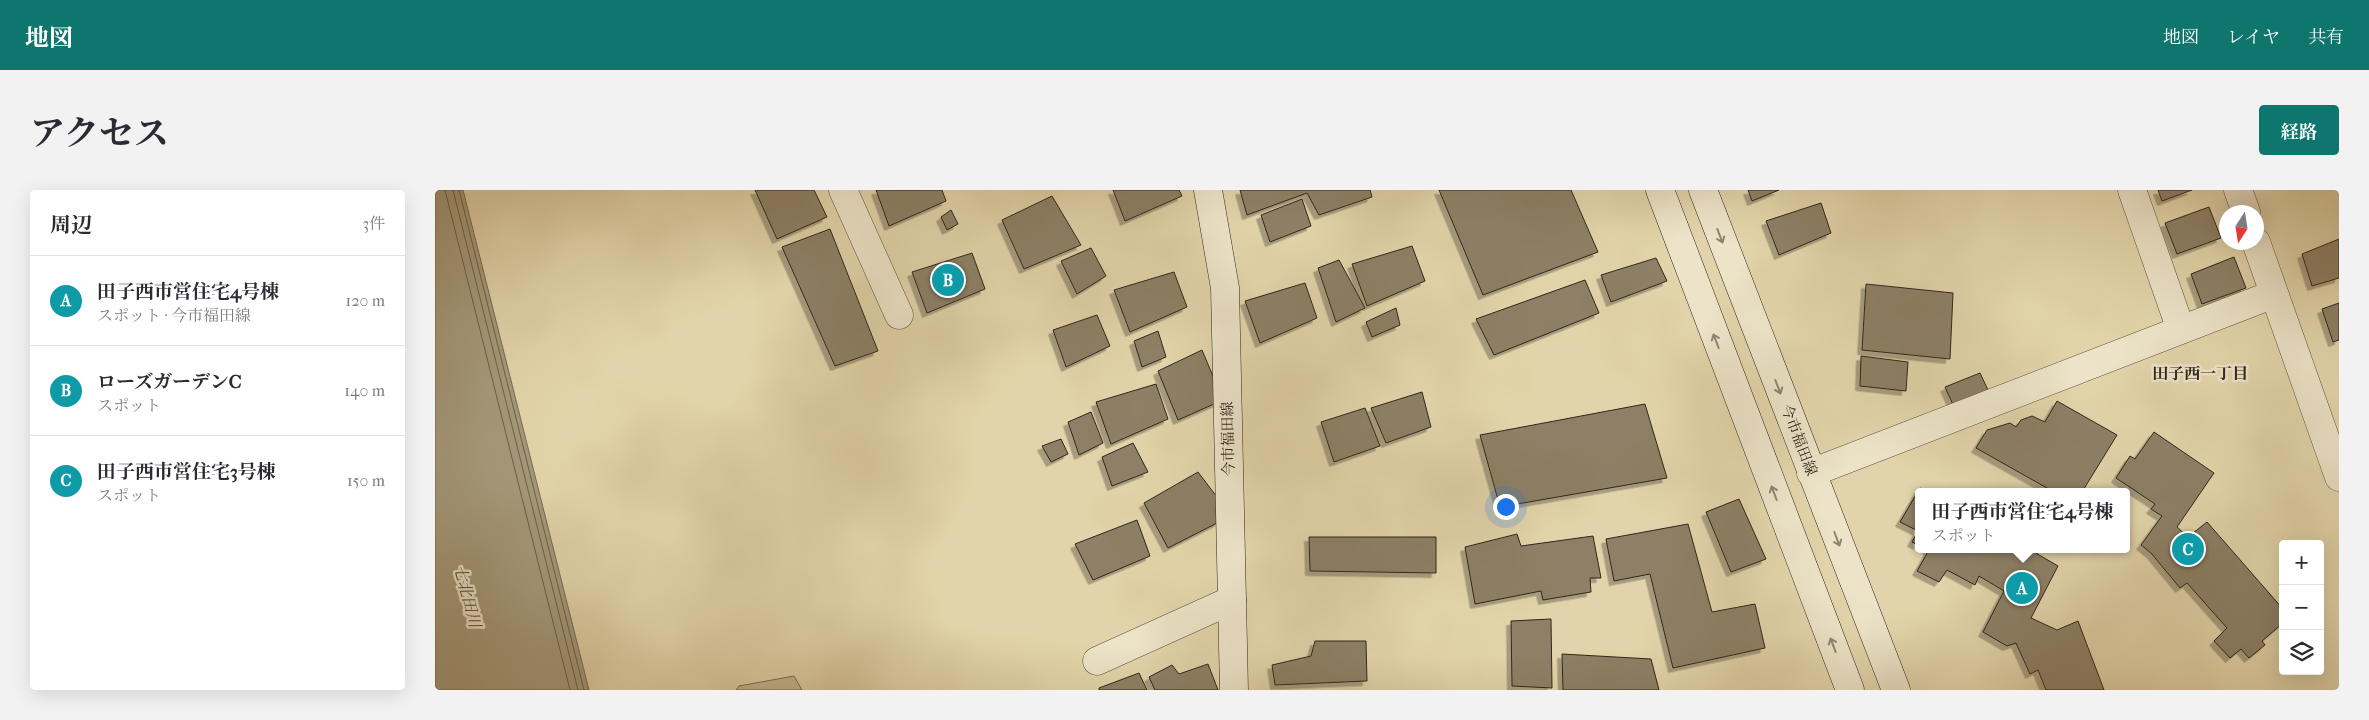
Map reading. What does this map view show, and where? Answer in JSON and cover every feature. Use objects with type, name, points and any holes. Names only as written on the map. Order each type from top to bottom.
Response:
[{"type":"main road","points":[[843,190],[899,315]]},
{"type":"main road","name":"今市福田線","points":[[1208,190],[1225,288],[1234,690]]},
{"type":"main road","points":[[1660,190],[1850,690]]},
{"type":"main road","name":"今市福田線","points":[[1703,190],[1896,690]]},
{"type":"main road","points":[[2132,190],[2181,330]]},
{"type":"main road","points":[[2238,190],[2243,205]]},
{"type":"main road","points":[[2260,250],[2339,477]]},
{"type":"main road","points":[[1811,473],[2274,294]]},
{"type":"main road","points":[[1097,662],[1231,600]]},
{"type":"shaded area","points":[[794,676],[802,690],[736,690],[739,686]]},
{"type":"water","name":"七北田川","points":[[435,190],[463,190],[589,690],[435,690]]},
{"type":"building","points":[[755,190],[814,190],[827,217],[777,239]]},
{"type":"building","points":[[876,190],[942,190],[946,201],[889,226]]},
{"type":"building","points":[[1113,190],[1179,190],[1182,196],[1125,221]]},
{"type":"building","points":[[1240,190],[1370,190],[1372,197],[1319,215],[1307,193],[1247,215]]},
{"type":"building","points":[[1439,190],[1571,190],[1598,252],[1483,295]]},
{"type":"building","points":[[1748,190],[1779,190],[1752,201]]},
{"type":"building","points":[[2158,190],[2192,190],[2162,201]]},
{"type":"building","points":[[1052,196],[1081,245],[1024,269],[1002,220]]},
{"type":"building","points":[[1302,199],[1311,226],[1270,242],[1261,215]]},
{"type":"building","points":[[1821,203],[1831,233],[1779,255],[1766,221]]},
{"type":"building","points":[[2209,207],[2219,233],[2219,239],[2177,254],[2165,223]]},
{"type":"building","points":[[951,210],[958,224],[947,230],[941,217]]},
{"type":"building","points":[[830,229],[878,351],[835,366],[782,247]]},
{"type":"building","points":[[2339,239],[2339,278],[2312,286],[2302,254]]},
{"type":"building","points":[[1412,246],[1425,281],[1367,306],[1352,264]]},
{"type":"building","points":[[1091,248],[1106,276],[1077,294],[1061,261]]},
{"type":"building","points":[[972,253],[985,289],[927,313],[912,272]]},
{"type":"building","points":[[2234,257],[2246,288],[2202,304],[2191,274]]},
{"type":"building","points":[[1656,258],[1667,281],[1611,302],[1601,275]]},
{"type":"building","points":[[1339,260],[1365,308],[1336,322],[1318,268]]},
{"type":"building","points":[[1174,272],[1187,307],[1130,332],[1114,290]]},
{"type":"building","points":[[1585,280],[1599,313],[1494,355],[1476,319]]},
{"type":"building","points":[[1305,283],[1317,318],[1260,343],[1245,301]]},
{"type":"building","points":[[1866,284],[1953,293],[1950,359],[1862,350]]},
{"type":"building","points":[[2339,303],[2339,340],[2333,342],[2322,309]]},
{"type":"building","points":[[1396,308],[1400,325],[1372,337],[1366,322]]},
{"type":"building","points":[[1097,315],[1110,346],[1066,367],[1053,330]]},
{"type":"building","points":[[1158,331],[1166,357],[1142,367],[1134,341]]},
{"type":"building","points":[[1202,350],[1223,400],[1178,420],[1158,371]]},
{"type":"building","points":[[1861,356],[1908,362],[1906,391],[1860,386]]},
{"type":"building","points":[[1980,373],[1988,390],[1954,407],[1945,387]]},
{"type":"building","points":[[1156,384],[1168,419],[1111,444],[1096,402]]},
{"type":"building","points":[[1422,392],[1431,427],[1386,443],[1371,408]]},
{"type":"building","points":[[2057,401],[2117,435],[2084,488],[2047,488],[1976,448],[1987,430],[2010,423],[2016,427],[2021,420],[2032,416],[2045,422]]},
{"type":"building","points":[[1645,404],[1667,478],[1500,507],[1480,435]]},
{"type":"building","points":[[1365,408],[1380,446],[1334,462],[1321,422]]},
{"type":"building","points":[[1091,412],[1103,443],[1079,455],[1068,422]]},
{"type":"building","points":[[2154,432],[2214,473],[2177,527],[2188,537],[2207,522],[2279,604],[2279,626],[2262,641],[2265,645],[2249,658],[2241,649],[2230,658],[2214,641],[2227,628],[2187,583],[2180,588],[2151,553],[2141,545],[2162,516],[2151,509],[2155,504],[2116,478],[2130,456],[2135,459]]},
{"type":"building","points":[[1061,439],[1068,454],[1051,462],[1042,446]]},
{"type":"building","points":[[1133,443],[1148,472],[1112,486],[1102,457]]},
{"type":"building","points":[[1198,472],[1217,497],[1219,522],[1168,548],[1144,503]]},
{"type":"building","points":[[1915,496],[1915,530],[1900,522]]},
{"type":"building","points":[[1739,499],[1766,559],[1731,572],[1706,512]]},
{"type":"building","points":[[1137,520],[1150,556],[1093,580],[1075,544]]},
{"type":"building","points":[[1688,524],[1712,612],[1755,604],[1765,648],[1673,668],[1650,574],[1614,581],[1606,539]]},
{"type":"building","points":[[1517,534],[1521,546],[1593,536],[1601,578],[1590,578],[1591,592],[1543,600],[1541,591],[1475,604],[1465,547]]},
{"type":"building","points":[[1309,537],[1436,537],[1436,573],[1310,571]]},
{"type":"building","points":[[1927,553],[2036,553],[2058,566],[2031,618],[2057,630],[2078,621],[2104,690],[2046,690],[2038,670],[2030,674],[2016,643],[2007,646],[1983,632],[2004,591],[1979,576],[1975,585],[1947,570],[1939,582],[1917,571]]},
{"type":"building","points":[[1551,619],[1552,688],[1512,686],[1511,621]]},
{"type":"building","points":[[1315,641],[1366,641],[1367,681],[1275,685],[1272,665],[1311,656]]},
{"type":"building","points":[[1562,654],[1651,659],[1659,690],[1563,690]]},
{"type":"building","points":[[1208,664],[1218,690],[1155,690],[1149,677],[1172,665],[1179,674]]},
{"type":"building","points":[[1139,673],[1147,690],[1099,690],[1099,688]]},
{"type":"place","name":"ローズガーデンC","points":[[948,280]]},
{"type":"place","name":"田子西市営住宅3号棟","points":[[2188,549]]},
{"type":"place","name":"田子西市営住宅4号棟","points":[[2022,588]]},
{"type":"district","name":"田子西一丁目","points":[[2200,373]]}]
